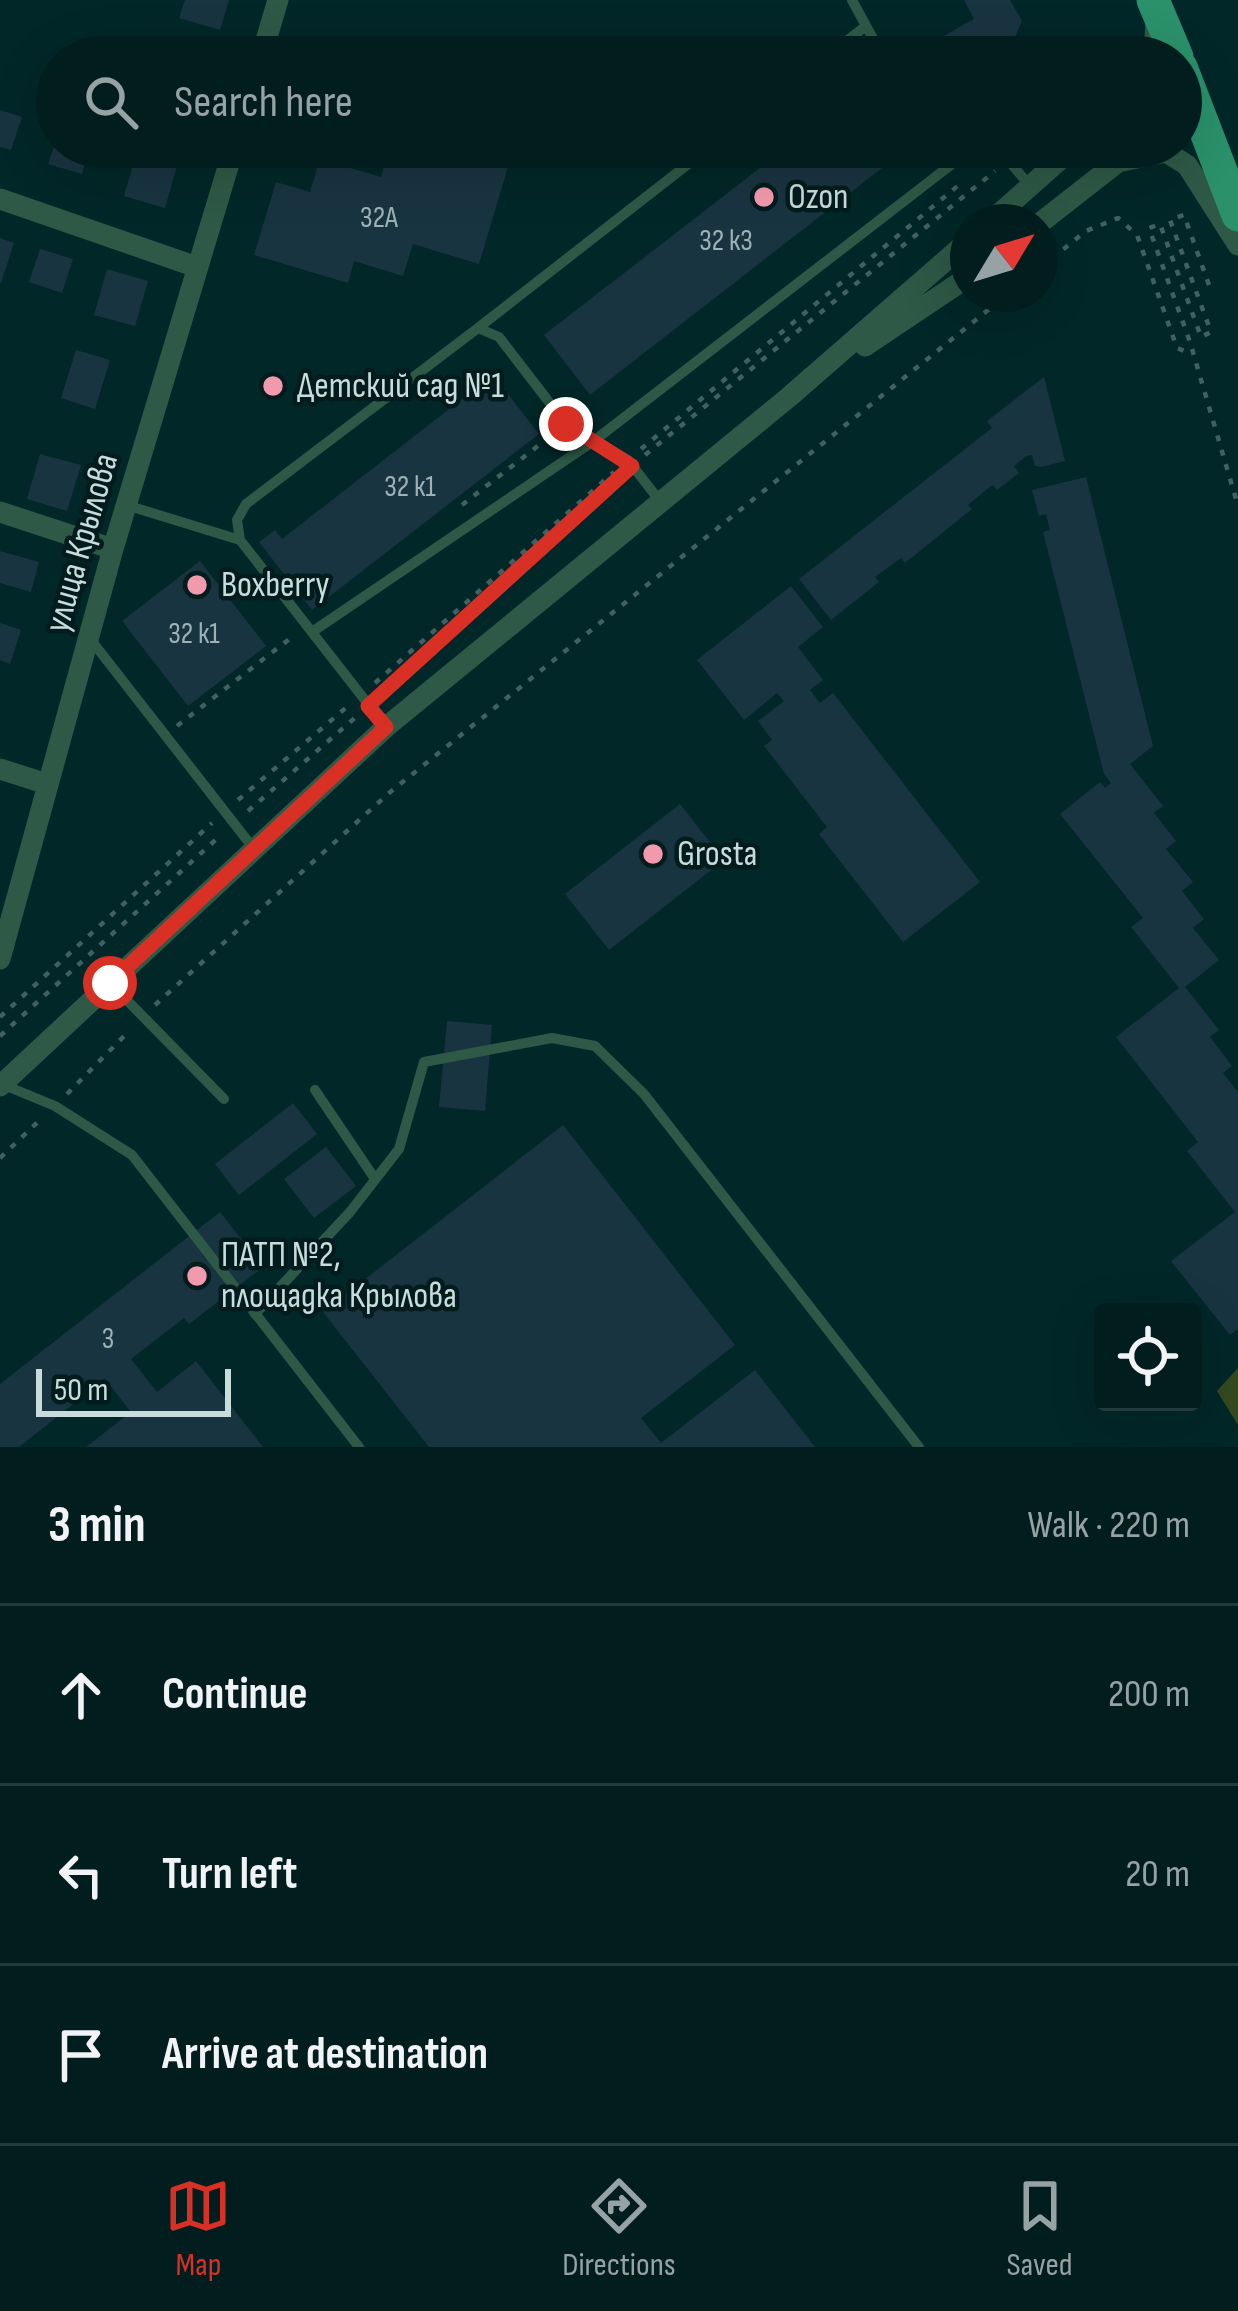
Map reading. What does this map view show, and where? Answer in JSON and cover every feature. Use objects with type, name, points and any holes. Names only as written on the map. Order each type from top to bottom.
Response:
[{"type":"main road","points":[[1155,4],[1168,36]]},
{"type":"main road","points":[[1202,122],[1238,215]]},
{"type":"street","points":[[267,36],[278,0]]},
{"type":"street","points":[[1154,36],[1155,4]]},
{"type":"street","name":"улица Крылова","points":[[0,958],[113,549],[228,168]]},
{"type":"street","points":[[1011,204],[1051,168]]},
{"type":"street","points":[[1058,209],[1110,168]]},
{"type":"street","points":[[1189,168],[1238,245]]},
{"type":"street","points":[[0,199],[197,267]]},
{"type":"street","points":[[1,1085],[386,727],[789,397],[950,257]]},
{"type":"street","points":[[789,397],[950,289]]},
{"type":"street","points":[[0,512],[113,549]]},
{"type":"street","points":[[0,769],[46,784]]},
{"type":"lane","points":[[852,0],[871,36]]},
{"type":"lane","points":[[853,36],[866,26]]},
{"type":"lane","points":[[386,727],[240,540],[237,520],[246,504],[683,168]]},
{"type":"lane","points":[[312,632],[596,440],[947,168]]},
{"type":"lane","points":[[1015,168],[1030,187]]},
{"type":"lane","points":[[478,328],[499,337],[566,424],[630,463],[659,500]]},
{"type":"lane","points":[[126,505],[240,540]]},
{"type":"lane","points":[[89,637],[254,849]]},
{"type":"lane","points":[[110,983],[224,1099]]},
{"type":"lane","points":[[255,1314],[399,1149],[424,1062],[552,1038],[596,1046],[644,1094],[919,1447]]},
{"type":"lane","points":[[1,1085],[55,1106],[131,1155],[359,1447]]},
{"type":"lane","points":[[315,1090],[376,1179]]},
{"type":"path","points":[[0,1017],[226,811],[364,701],[630,463],[998,168]]},
{"type":"path","points":[[0,1036],[630,463],[964,180]]},
{"type":"path","points":[[1209,285],[1184,215],[1170,220],[1211,332],[1201,337],[1160,224],[1149,228],[1238,506]]},
{"type":"path","points":[[1058,254],[1086,232],[1118,218],[1137,235],[1177,348],[1192,354]]},
{"type":"path","points":[[0,1158],[144,1016],[389,793],[986,312]]},
{"type":"green space","points":[[1238,1368],[1238,1425],[1217,1391]]},
{"type":"building","points":[[185,0],[229,0],[220,30],[179,18]]},
{"type":"building","points":[[964,0],[1010,0],[1022,21],[1015,36],[944,36],[974,19]]},
{"type":"building","points":[[0,110],[22,117],[11,150],[0,147]]},
{"type":"building","points":[[132,168],[177,168],[165,208],[124,196]]},
{"type":"building","points":[[317,168],[350,168],[381,177],[384,168],[508,168],[479,264],[413,244],[403,276],[354,261],[348,283],[254,255],[276,182],[310,192]]},
{"type":"building","points":[[760,168],[882,168],[590,395],[544,335]]},
{"type":"building","points":[[0,238],[14,243],[1,283],[0,283]]},
{"type":"building","points":[[40,249],[73,259],[62,293],[29,282]]},
{"type":"building","points":[[107,269],[148,281],[135,326],[94,315]]},
{"type":"building","points":[[76,350],[110,360],[95,409],[61,398]]},
{"type":"building","points":[[493,375],[539,434],[312,610],[259,542],[275,530],[282,539]]},
{"type":"building","points":[[1044,377],[1065,461],[1041,467],[1035,466],[1032,455],[1026,456],[1014,466],[1019,473],[997,490],[993,485],[986,490],[968,505],[972,509],[905,563],[901,558],[875,577],[879,582],[831,620],[799,579],[992,428],[987,421]]},
{"type":"building","points":[[40,454],[81,465],[67,511],[27,499]]},
{"type":"building","points":[[1086,477],[1153,746],[1130,764],[1163,806],[1154,813],[1176,841],[1166,849],[1193,882],[1182,891],[1204,919],[1193,928],[1219,960],[1185,987],[1219,1030],[1210,1037],[1232,1066],[1223,1073],[1238,1092],[1238,1329],[1230,1335],[1171,1261],[1235,1212],[1187,1151],[1198,1142],[1116,1037],[1179,988],[1131,927],[1143,918],[1060,814],[1100,782],[1105,788],[1111,783],[1104,774],[1043,532],[1050,530],[1046,514],[1039,516],[1032,490]]},
{"type":"building","points":[[0,551],[39,562],[31,592],[0,583]]},
{"type":"building","points":[[200,561],[266,646],[188,706],[122,621]]},
{"type":"building","points":[[791,586],[823,627],[798,647],[823,680],[810,690],[820,703],[833,693],[980,882],[903,942],[819,834],[827,827],[764,746],[772,740],[758,721],[784,701],[777,693],[744,720],[697,660]]},
{"type":"building","points":[[0,623],[21,630],[10,664],[0,660]]},
{"type":"building","points":[[680,804],[724,860],[609,950],[565,894]]},
{"type":"building","points":[[447,1021],[492,1025],[485,1111],[439,1107]]},
{"type":"building","points":[[293,1103],[317,1134],[239,1195],[215,1164]]},
{"type":"building","points":[[563,1125],[735,1345],[641,1418],[661,1443],[755,1370],[815,1447],[429,1447],[323,1312]]},
{"type":"building","points":[[326,1147],[356,1186],[314,1218],[284,1179]]},
{"type":"building","points":[[220,1212],[263,1267],[189,1324],[184,1318],[131,1359],[157,1392],[196,1361],[263,1447],[86,1447],[131,1412],[105,1379],[19,1447],[0,1447],[0,1384]]},
{"type":"place","name":"Ozon","points":[[764,197]]},
{"type":"place","name":"Детский сад №1","points":[[273,386]]},
{"type":"place","name":"Boxberry","points":[[197,585]]},
{"type":"place","name":"Grosta","points":[[653,854]]},
{"type":"place","name":"ПАТП №2, площадка Крылова","points":[[197,1276]]},
{"type":"route","points":[[110,983],[386,727],[368,706],[632,466],[566,424]]}]
